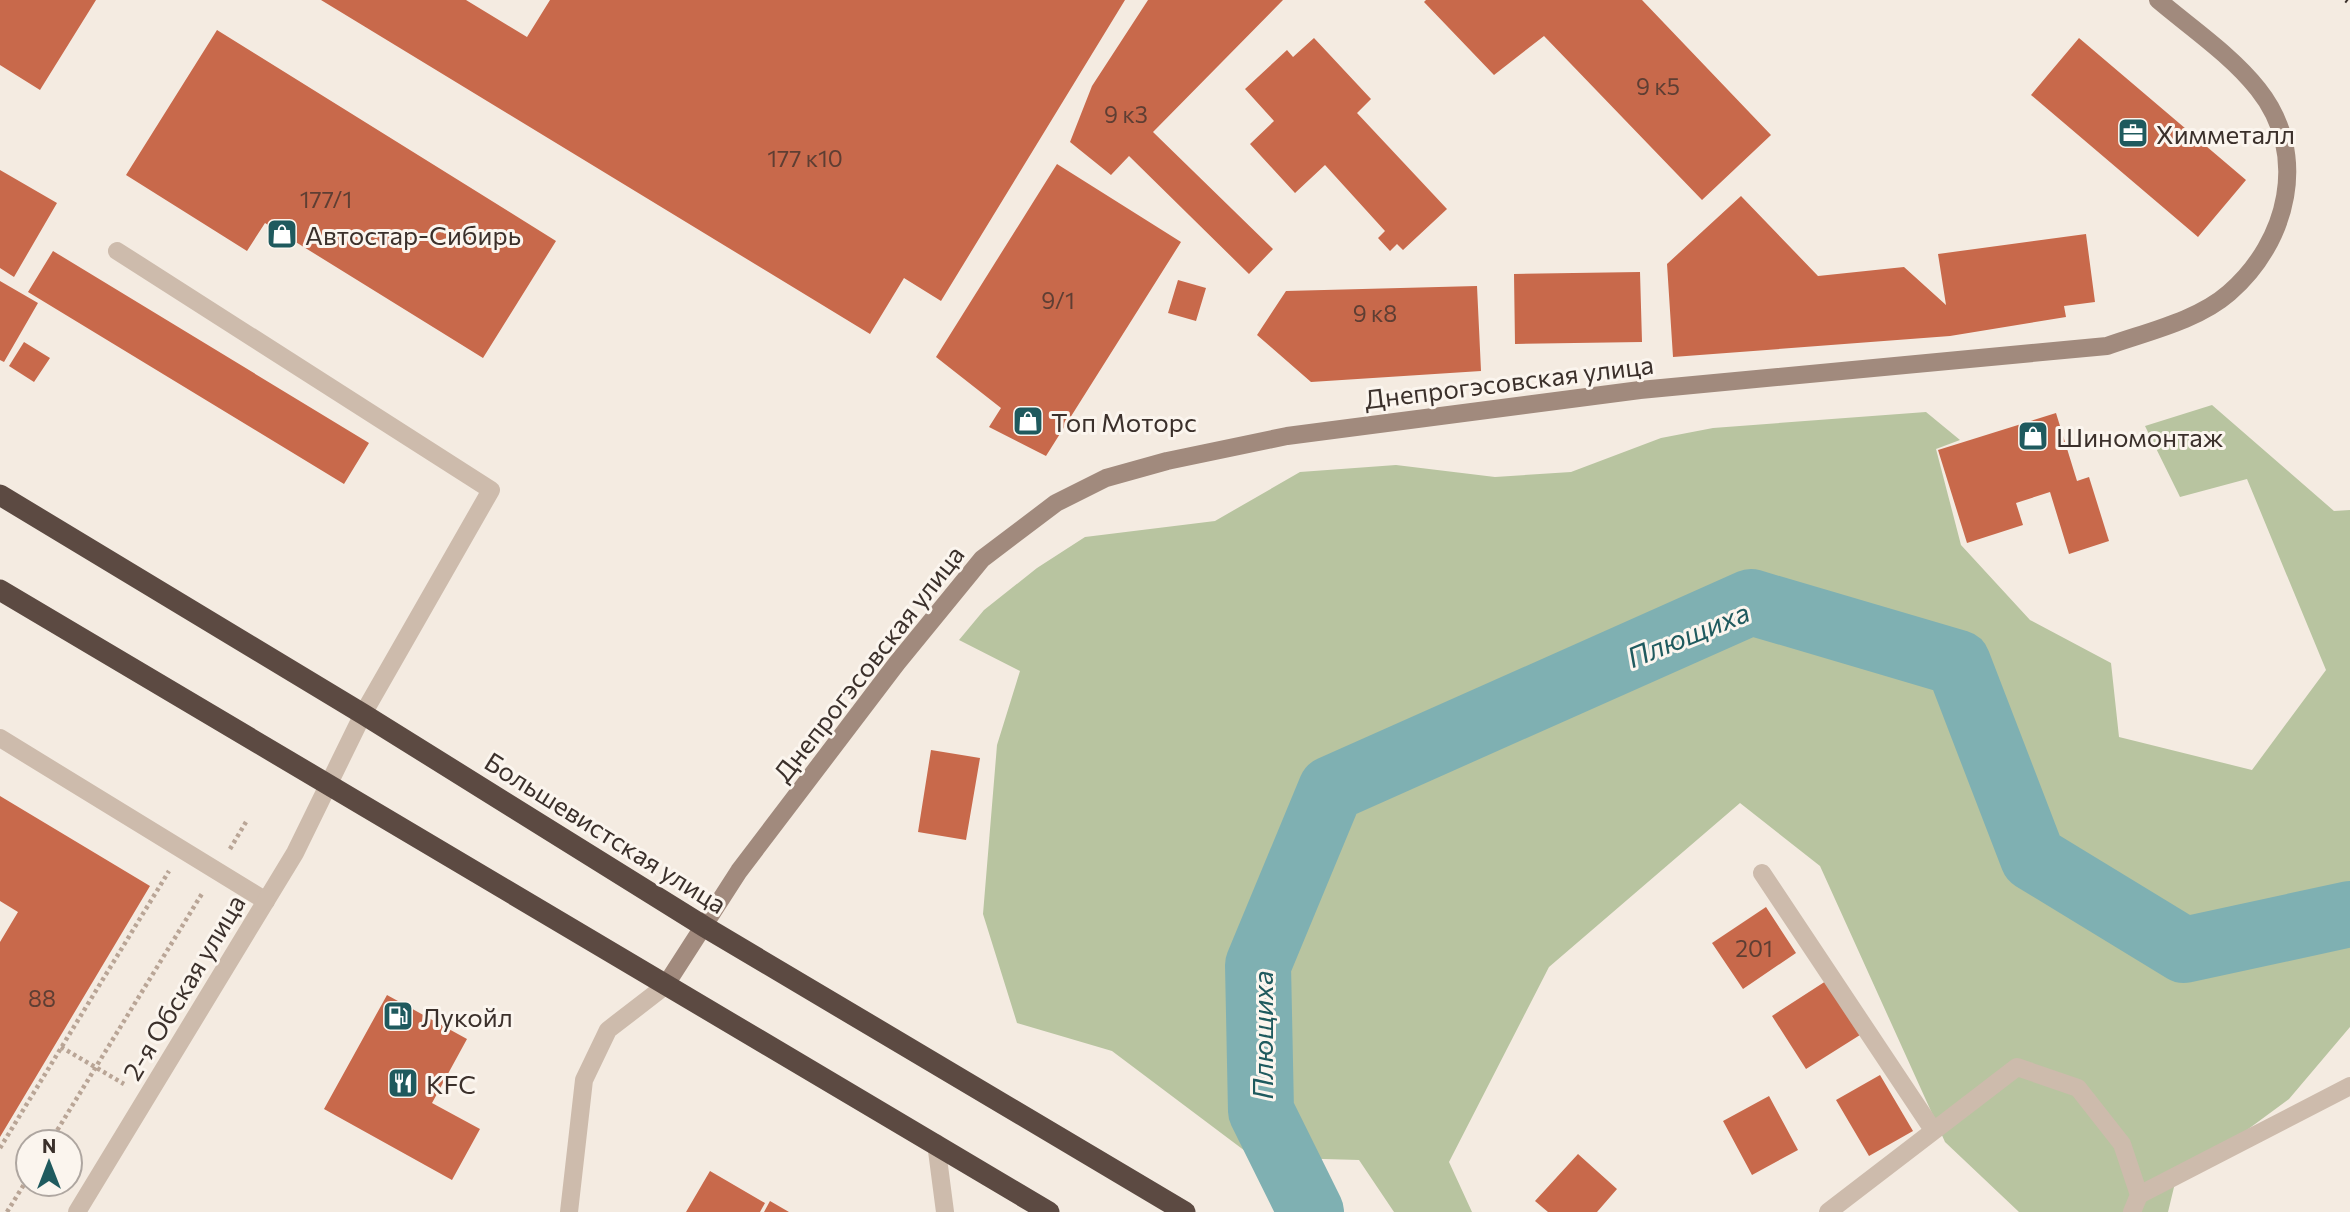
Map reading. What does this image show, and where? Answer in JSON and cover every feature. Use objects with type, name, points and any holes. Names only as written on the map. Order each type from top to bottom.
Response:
[{"type":"highway","name":"Большевистская улица","points":[[0,495],[363,714],[705,927],[1185,1212]]},
{"type":"highway","points":[[0,590],[1049,1212]]},
{"type":"street","name":"Днепрогэсовская улица","points":[[665,986],[748,860],[897,663],[982,559],[1056,503],[1106,478],[1167,461],[1287,436],[1640,390],[2107,346],[2209,306],[2228,294],[2277,231],[2288,181],[2281,132],[2258,88],[2158,0]]},
{"type":"street","name":"2-я Обская улица","points":[[76,1212],[266,901],[330,788],[363,714],[491,490],[117,251]]},
{"type":"street","points":[[0,738],[266,901]]},
{"type":"street","points":[[1762,873],[1933,1130]]},
{"type":"street","points":[[569,1212],[584,1080],[608,1030],[665,986]]},
{"type":"street","points":[[1828,1212],[2017,1066],[2078,1088],[2122,1144],[2138,1195],[2132,1212]]},
{"type":"street","points":[[2138,1195],[2350,1086]]},
{"type":"street","points":[[936,1143],[945,1212]]},
{"type":"path","points":[[59,1128],[246,822]]},
{"type":"path","points":[[0,1148],[174,863]]},
{"type":"path","points":[[61,1047],[146,1098]]},
{"type":"green space","points":[[2212,405],[2334,511],[2350,510],[2350,1027],[2289,1099],[2175,1183],[2168,1212],[2019,1212],[1945,1142],[1820,866],[1740,803],[1549,967],[1449,1162],[1472,1212],[1394,1212],[1359,1160],[1253,1157],[1112,1051],[1017,1023],[983,914],[997,745],[1020,671],[959,640],[984,610],[1037,568],[1085,537],[1215,521],[1300,472],[1396,465],[1495,477],[1571,472],[1661,438],[1713,428],[1926,412],[1960,440],[1936,449],[1961,545],[2030,620],[2111,663],[2119,737],[2252,770],[2326,670],[2247,479],[2180,497],[2145,426]]},
{"type":"building","points":[[0,0],[96,0],[40,90],[0,65]]},
{"type":"building","points":[[321,0],[466,0],[527,37],[550,0],[1125,0],[941,301],[904,278],[870,334]]},
{"type":"building","points":[[1148,0],[1283,0],[1153,132],[1273,249],[1249,274],[1129,156],[1111,175],[1070,142],[1092,86]]},
{"type":"building","points":[[1642,0],[1771,135],[1702,200],[1544,36],[1494,75],[1424,2]]},
{"type":"building","points":[[217,30],[556,241],[483,358],[265,223],[247,251],[126,175]]},
{"type":"building","points":[[1314,38],[1371,99],[1357,113],[1447,209],[1403,250],[1397,244],[1390,251],[1378,238],[1385,231],[1325,165],[1295,193],[1250,144],[1274,121],[1245,89],[1287,50],[1293,57]]},
{"type":"building","name":"Химметалл","points":[[2079,38],[2246,180],[2198,237],[2031,95]]},
{"type":"building","points":[[1057,164],[1181,242],[1046,456],[989,427],[1001,408],[936,357]]},
{"type":"building","points":[[0,170],[57,203],[14,277],[0,268]]},
{"type":"building","points":[[1741,196],[1818,276],[1904,267],[1946,305],[1938,254],[2086,234],[2095,302],[2064,306],[2066,317],[1950,336],[1673,357],[1667,264]]},
{"type":"building","points":[[53,251],[369,443],[344,484],[28,292]]},
{"type":"building","points":[[1640,272],[1642,342],[1515,344],[1514,274]]},
{"type":"building","points":[[1178,280],[1206,288],[1196,321],[1168,313]]},
{"type":"building","points":[[0,281],[38,303],[4,362],[0,360]]},
{"type":"building","points":[[1477,286],[1481,371],[1311,382],[1257,335],[1286,291]]},
{"type":"building","points":[[24,342],[50,358],[34,382],[9,366]]},
{"type":"building","points":[[2056,413],[2077,481],[2089,477],[2109,541],[2069,554],[2050,492],[2016,503],[2023,525],[1967,543],[1938,450]]},
{"type":"building","points":[[931,750],[980,758],[966,840],[918,832]]},
{"type":"building","points":[[0,796],[150,886],[0,1137],[0,942],[18,912],[0,901]]},
{"type":"building","points":[[1766,907],[1796,953],[1743,989],[1712,943]]},
{"type":"building","points":[[1826,981],[1860,1035],[1806,1069],[1772,1016]]},
{"type":"building","points":[[387,995],[467,1039],[432,1103],[480,1129],[452,1180],[324,1109]]},
{"type":"building","points":[[1880,1075],[1913,1131],[1869,1156],[1836,1100]]},
{"type":"building","points":[[1769,1096],[1798,1150],[1752,1175],[1723,1121]]},
{"type":"building","points":[[1578,1154],[1617,1189],[1597,1212],[1548,1212],[1535,1201]]},
{"type":"building","points":[[710,1171],[765,1203],[760,1212],[686,1212]]},
{"type":"building","points":[[770,1201],[789,1212],[764,1212]]},
{"type":"waterway","name":"Плющиха","points":[[1311,1212],[1261,1111],[1258,965],[1331,789],[1751,602],[1958,663],[2033,858],[2184,950],[2350,914]]},
{"type":"railway","points":[[2346,0],[2350,3]]},
{"type":"place","name":"Химметалл","points":[[2133,133]]},
{"type":"place","name":"Автостар-Сибирь","points":[[282,234]]},
{"type":"place","name":"Топ Моторс","points":[[1028,421]]},
{"type":"place","name":"Шиномонтаж","points":[[2033,436]]},
{"type":"place","name":"Лукойл","points":[[398,1016]]},
{"type":"place","name":"KFC","points":[[403,1083]]}]
